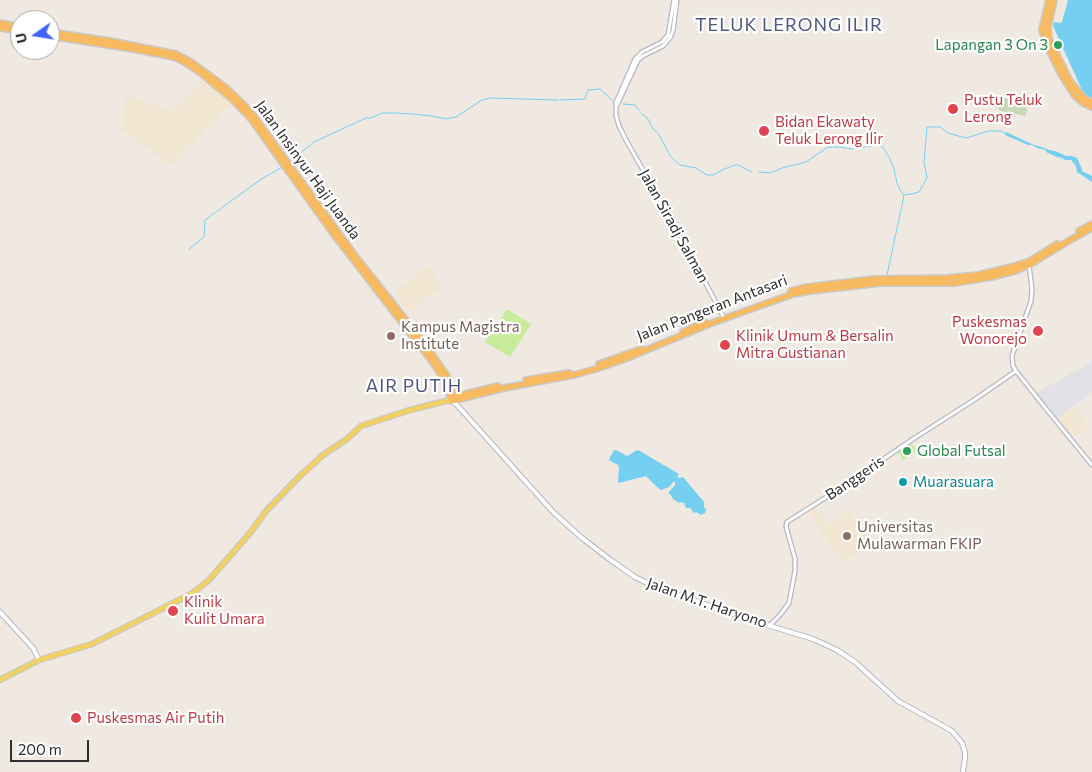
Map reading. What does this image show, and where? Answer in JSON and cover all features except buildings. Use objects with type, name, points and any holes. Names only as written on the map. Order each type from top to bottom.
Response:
[{"type":"highway","points":[[1049,0],[1046,22],[1049,39],[1070,81],[1083,97],[1092,103]]},
{"type":"highway","points":[[1054,0],[1042,31],[1045,42],[1069,88],[1079,100],[1092,107]]},
{"type":"highway","name":"Jalan Insinyur Haji Juanda","points":[[60,34],[176,54],[192,62],[223,89],[251,119],[354,257],[406,320],[445,372],[452,400]]},
{"type":"highway","name":"Jalan Insinyur Haji Juanda","points":[[60,38],[169,56],[186,63],[223,89]]},
{"type":"highway","name":"Jalan Pangeran Antasari","points":[[1029,263],[1092,224]]},
{"type":"highway","name":"Jalan Pangeran Antasari","points":[[530,381],[574,375],[622,360],[712,323],[793,294],[810,290],[893,281],[978,275],[1029,263],[1092,228]]},
{"type":"highway","name":"Jalan Pangeran Antasari","points":[[452,400],[592,367],[775,296],[806,287],[874,279],[893,281]]},
{"type":"main road","name":"Jalan M.T. Haryono","points":[[452,400],[553,512],[582,538],[630,574],[655,587],[813,639],[838,650],[855,662],[898,701],[952,731],[962,743],[965,752],[963,772]]},
{"type":"main road","points":[[0,680],[40,660],[92,644],[193,594],[210,580],[267,510],[300,476],[347,439],[360,426],[410,410],[452,400]]},
{"type":"main road","points":[[0,612],[33,648],[40,660]]},
{"type":"street","name":"Jalan Siradj Salman","points":[[676,0],[668,35],[662,42],[640,54],[635,59],[616,102],[616,115],[621,130],[639,164],[684,242],[723,316]]},
{"type":"street","points":[[1029,263],[1032,289],[1031,302],[1012,356],[1012,364],[1092,465]]},
{"type":"street","name":"Banggeris","points":[[770,625],[788,604],[795,571],[795,559],[786,526],[787,522],[1016,371]]},
{"type":"shaded area","points":[[203,79],[233,103],[171,166],[121,129],[127,95],[174,112]]},
{"type":"shaded area","points":[[428,266],[442,287],[408,313],[394,292]]},
{"type":"shaded area","points":[[1092,360],[1092,392],[1057,419],[1036,393],[1087,365]]},
{"type":"shaded area","points":[[1076,406],[1089,426],[1072,438],[1057,419]]},
{"type":"shaded area","name":"Universitas Mulawarman FKIP","points":[[815,506],[829,525],[849,511],[856,520],[853,523],[859,531],[864,528],[873,540],[843,563],[808,512]]},
{"type":"green space","points":[[989,97],[1025,98],[1027,111],[1025,116],[1001,111],[989,102]]},
{"type":"green space","points":[[507,309],[531,324],[510,357],[485,342]]},
{"type":"green space","name":"Global Futsal","points":[[911,443],[917,450],[903,460],[898,452]]},
{"type":"water","points":[[1068,0],[1092,0],[1092,98],[1085,95],[1081,88],[1053,26],[1054,22],[1062,22]]},
{"type":"water","points":[[1006,132],[1034,145],[1077,158],[1082,171],[1092,176],[1092,182],[1077,172],[1076,166],[1071,160],[1065,160],[1046,152],[1046,150],[1028,145],[1005,135]]},
{"type":"water","points":[[614,450],[627,456],[638,450],[679,474],[677,477],[683,477],[704,502],[705,513],[701,515],[696,512],[694,513],[690,508],[686,508],[684,503],[679,503],[673,499],[668,493],[675,485],[674,481],[669,487],[661,490],[646,476],[619,483],[618,465],[609,459]]},
{"type":"waterway","points":[[560,100],[585,99],[588,90],[600,89],[613,101]]},
{"type":"waterway","points":[[289,162],[314,142],[366,118],[382,113],[412,114],[446,119],[456,117],[482,100],[490,98],[558,100]]},
{"type":"waterway","points":[[623,104],[635,105],[639,110]]},
{"type":"waterway","points":[[641,113],[658,133],[671,157],[680,165],[696,168],[707,175],[714,175],[735,165],[752,172]]},
{"type":"waterway","points":[[759,172],[770,173],[806,162],[828,147],[851,149],[878,145],[883,147],[889,157],[900,190],[904,195],[911,194],[919,192],[927,178],[924,162],[927,127],[940,127],[948,133],[966,138],[989,131],[1005,133]]},
{"type":"waterway","points":[[189,249],[204,237],[205,220],[260,180],[282,167]]},
{"type":"waterway","points":[[887,275],[904,195]]},
{"type":"place","name":"Lapangan 3 On 3","points":[[1058,45]]},
{"type":"place","name":"Pustu Teluk Lerong","points":[[953,109]]},
{"type":"place","name":"Bidan Ekawaty Teluk Lerong Ilir","points":[[764,131]]},
{"type":"place","name":"Puskesmas Wonorejo","points":[[1038,331]]},
{"type":"place","name":"Kampus Magistra Institute","points":[[391,336]]},
{"type":"place","name":"Klinik Umum & Bersalin Mitra Gustianan","points":[[725,345]]},
{"type":"place","name":"Global Futsal","points":[[907,451]]},
{"type":"place","name":"Muarasuara","points":[[903,482]]},
{"type":"place","name":"Universitas Mulawarman FKIP","points":[[847,536]]},
{"type":"place","name":"Klinik Kulit Umara","points":[[173,611]]},
{"type":"place","name":"Puskesmas Air Putih","points":[[76,718]]},
{"type":"district","name":"TELUK LERONG ILIR","points":[[789,25]]},
{"type":"district","name":"AIR PUTIH","points":[[414,386]]}]
